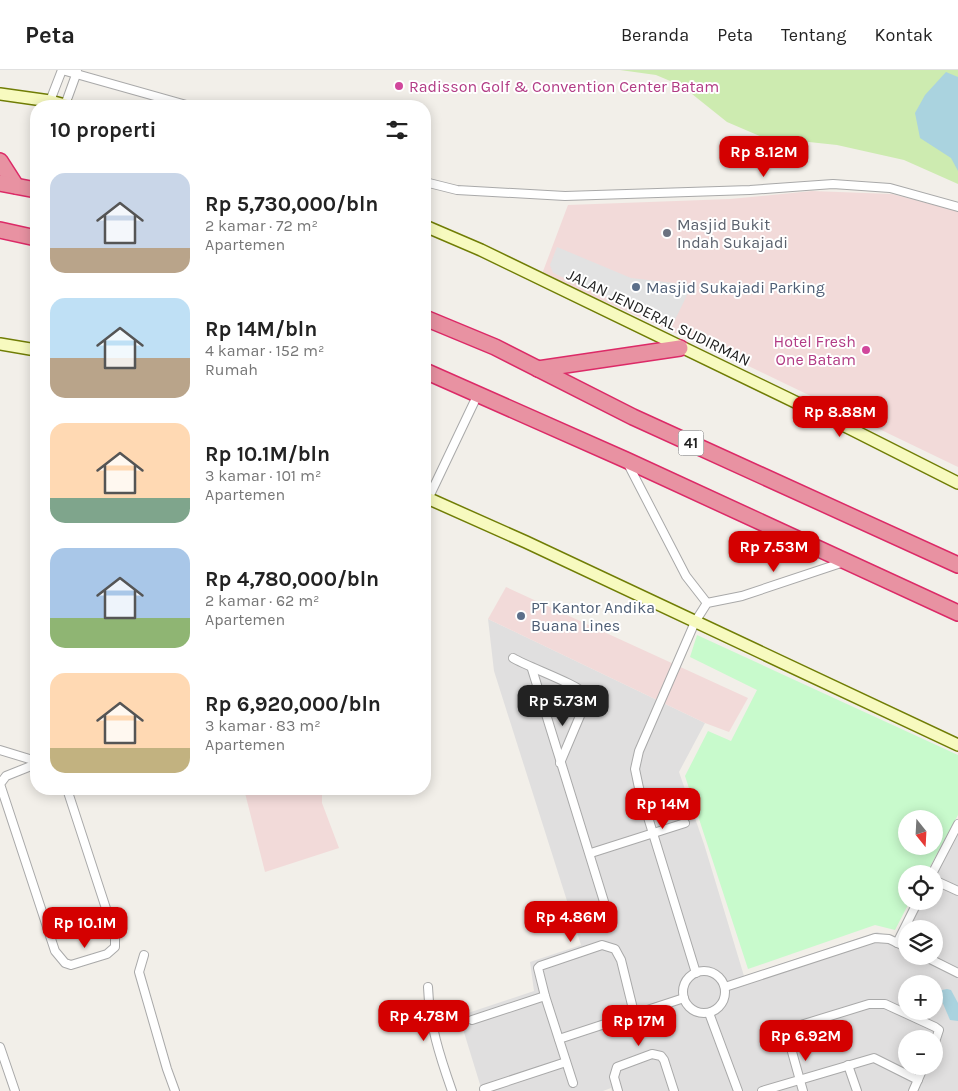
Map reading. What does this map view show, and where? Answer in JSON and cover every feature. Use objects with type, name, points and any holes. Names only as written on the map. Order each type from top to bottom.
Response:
[{"type":"highway","points":[[0,161],[16,186]]},
{"type":"highway","points":[[0,184],[30,189]]},
{"type":"highway","points":[[0,230],[30,237]]},
{"type":"highway","name":"41","points":[[431,320],[495,347],[633,417],[958,565]]},
{"type":"highway","points":[[538,369],[680,348]]},
{"type":"highway","points":[[431,374],[626,460],[958,613]]},
{"type":"street","points":[[50,100],[62,70],[77,72],[170,100]]},
{"type":"street","points":[[69,100],[77,72]]},
{"type":"street","points":[[0,94],[43,100]]},
{"type":"street","points":[[431,184],[457,190],[565,196],[750,190],[833,184],[890,188],[958,207]]},
{"type":"street","name":"JALAN JENDERAL SUDIRMAN","points":[[431,229],[498,258],[958,483]]},
{"type":"street","points":[[0,344],[30,349]]},
{"type":"street","points":[[431,491],[448,461],[478,394]]},
{"type":"street","points":[[626,460],[686,576],[707,603]]},
{"type":"street","points":[[431,500],[958,745]]},
{"type":"street","points":[[696,973],[639,788],[635,762],[695,622],[707,603],[742,596],[846,562]]},
{"type":"street","points":[[513,658],[532,669],[578,687],[585,694],[585,704],[560,763]]},
{"type":"street","points":[[532,669],[610,921]]},
{"type":"street","points":[[0,750],[30,760]]},
{"type":"street","points":[[30,764],[3,775],[0,784],[56,952],[65,963],[71,965],[107,954],[115,947],[115,936],[69,795]]},
{"type":"street","points":[[590,854],[685,823]]},
{"type":"street","points":[[937,865],[958,824]]},
{"type":"street","points":[[943,884],[958,891]]},
{"type":"street","points":[[725,987],[875,938],[884,938],[898,943]]},
{"type":"street","points":[[573,1083],[544,996],[540,966],[602,945],[608,946],[618,952],[634,1013]]},
{"type":"street","points":[[144,955],[139,972],[175,1091]]},
{"type":"street","points":[[942,965],[958,973]]},
{"type":"street","points":[[710,972],[717,975],[725,987],[726,994],[720,1006],[709,1013],[703,1013],[690,1008],[684,998],[686,982],[696,973],[710,972]]},
{"type":"street","points":[[428,987],[428,1008],[452,1091]]},
{"type":"street","points":[[472,1020],[544,996]]},
{"type":"street","points":[[559,1039],[684,998]]},
{"type":"street","points":[[803,1091],[789,1044],[788,1030],[798,1025],[869,1004],[885,1004],[939,1030]]},
{"type":"street","points":[[709,1013],[738,1091]]},
{"type":"street","points":[[0,1048],[14,1091]]},
{"type":"street","points":[[618,1091],[614,1072],[617,1067],[652,1054],[661,1056],[664,1060],[674,1091]]},
{"type":"street","points":[[762,1091],[874,1058],[918,1080]]},
{"type":"street","points":[[484,1089],[566,1062]]},
{"type":"street","points":[[848,1065],[857,1091]]},
{"type":"street","points":[[913,1091],[920,1075]]},
{"type":"shaded area","points":[[812,191],[892,194],[958,211],[958,467],[732,358],[542,274],[568,205],[730,199]]},
{"type":"shaded area","name":"Masjid Sukajadi Parking","points":[[557,247],[631,278],[683,284],[689,291],[672,326],[553,273],[550,265]]},
{"type":"shaded area","points":[[506,587],[748,698],[729,732],[705,723],[488,619]]},
{"type":"shaded area","points":[[488,619],[705,723],[679,772],[704,844],[744,976],[877,932],[896,938],[898,934],[898,965],[943,965],[943,920],[905,920],[910,910],[943,910],[943,865],[938,865],[958,821],[958,1091],[612,1091],[611,1088],[603,1091],[482,1091],[459,1016],[534,991],[530,962],[581,945],[494,671]]},
{"type":"shaded area","points":[[246,795],[322,795],[322,803],[339,848],[265,872]]},
{"type":"green space","points":[[620,70],[958,70],[958,184],[904,160],[837,145],[762,137],[727,122],[682,86],[656,75]]},
{"type":"green space","points":[[697,635],[958,755],[958,815],[943,843],[943,810],[898,810],[898,855],[936,855],[931,865],[898,865],[898,910],[905,910],[900,920],[898,920],[895,930],[875,925],[748,969],[685,776],[708,731],[731,741],[757,690],[690,657]]},
{"type":"water","points":[[946,72],[958,77],[958,171],[951,158],[920,138],[915,113],[925,95]]},
{"type":"water","points":[[943,990],[951,990],[958,1003],[958,1021],[950,1020],[943,1004]]},
{"type":"place","name":"Radisson Golf & Convention Center Batam","points":[[399,86]]},
{"type":"place","name":"Masjid Bukit Indah Sukajadi","points":[[667,233]]},
{"type":"place","name":"Masjid Sukajadi Parking","points":[[636,287]]},
{"type":"place","name":"Hotel Fresh One Batam","points":[[866,350]]},
{"type":"place","name":"PT Kantor Andika Buana Lines","points":[[521,616]]}]
